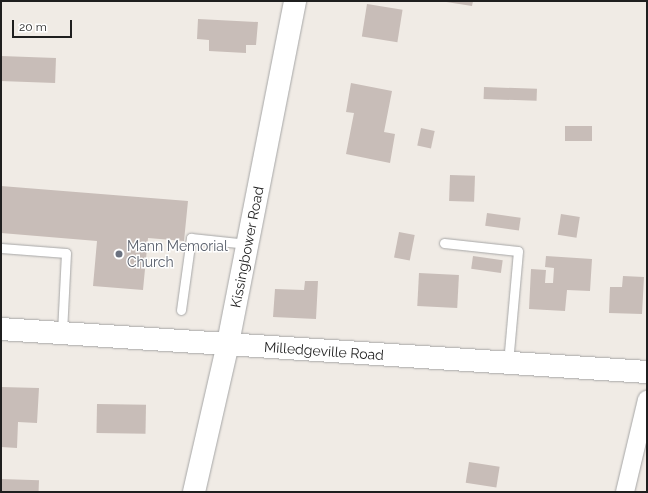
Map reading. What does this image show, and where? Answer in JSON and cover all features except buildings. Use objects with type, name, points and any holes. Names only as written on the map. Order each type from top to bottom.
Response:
[{"type":"street","name":"Kissingbower Road","points":[[194,492],[228,343],[295,1]]},
{"type":"street","name":"Milledgeville Road","points":[[1,329],[647,372]]},
{"type":"street","points":[[625,492],[647,400]]},
{"type":"lane","points":[[181,310],[191,238],[248,244]]},
{"type":"lane","points":[[444,243],[518,251],[508,363]]},
{"type":"lane","points":[[1,248],[66,253],[62,333]]},
{"type":"place","name":"Mann Memorial Church","points":[[119,254]]}]
